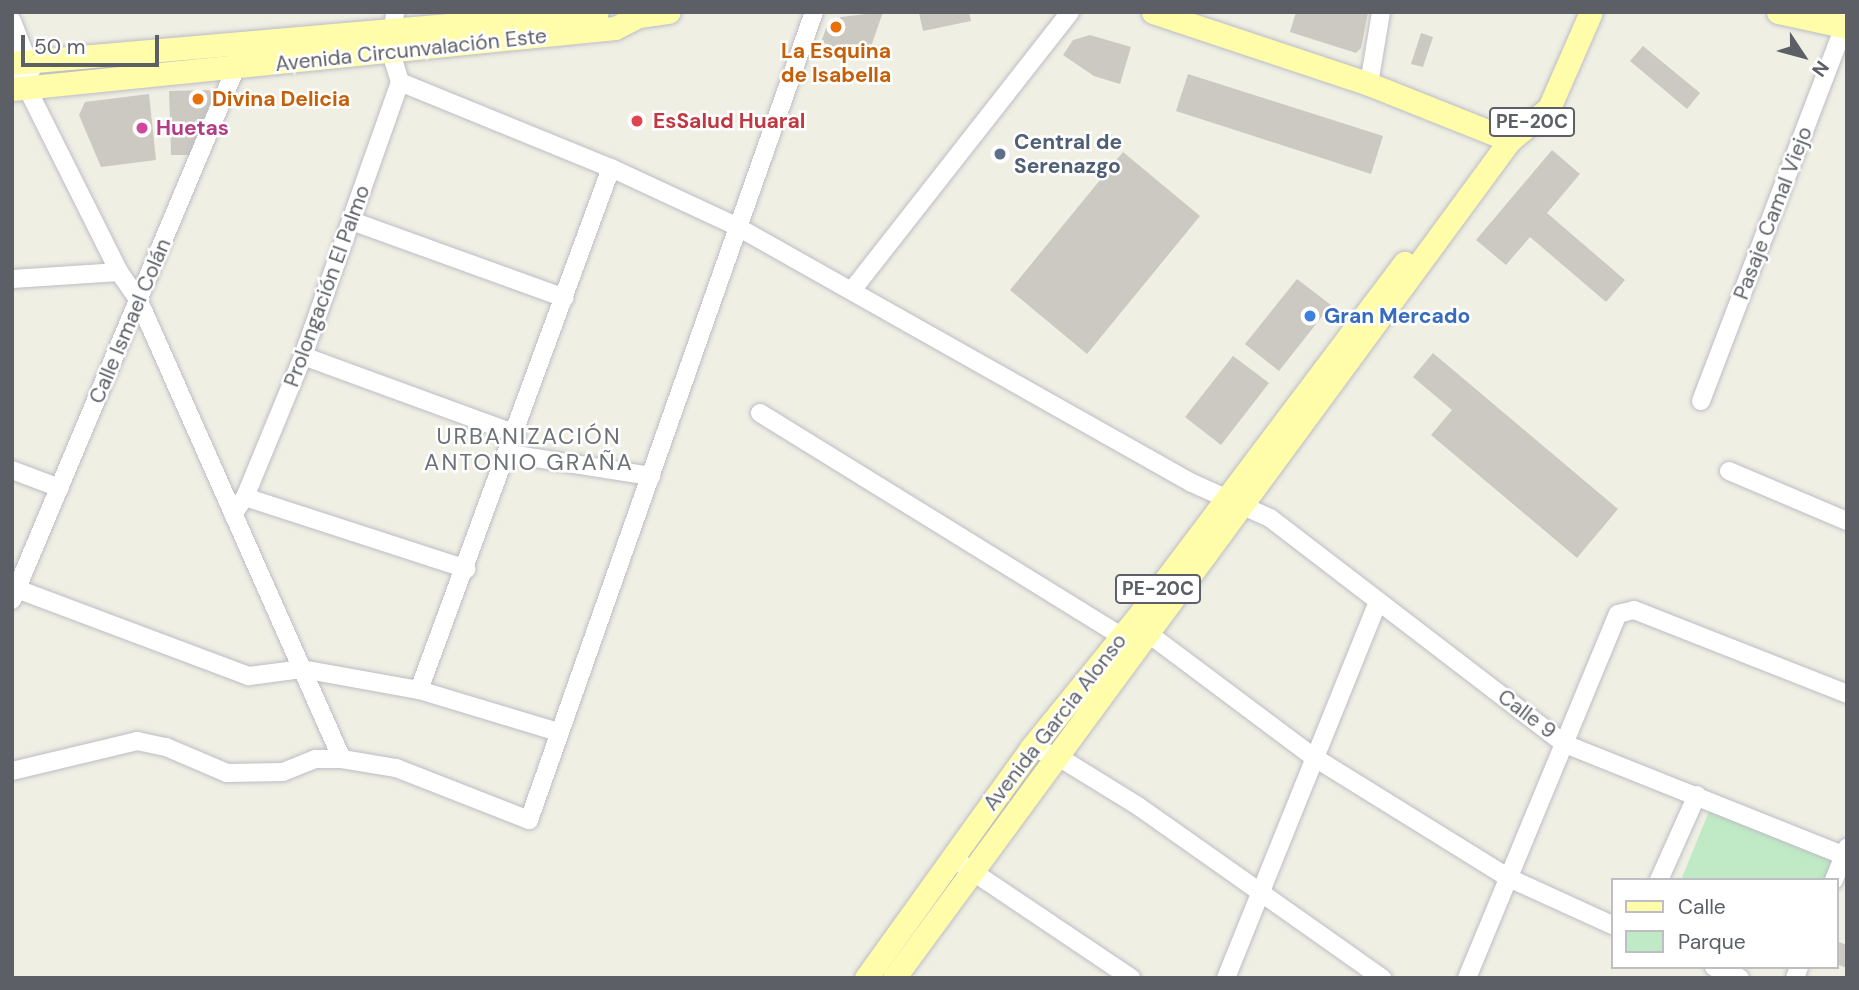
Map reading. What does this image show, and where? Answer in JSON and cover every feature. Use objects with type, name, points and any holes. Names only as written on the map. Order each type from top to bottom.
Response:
[{"type":"main road","name":"Avenida Circunvalación Este","points":[[18,62],[247,41],[393,21],[597,12]]},
{"type":"main road","name":"Avenida Circunvalación Este","points":[[20,88],[391,53],[615,28],[634,14],[669,12]]},
{"type":"main road","points":[[1153,12],[1368,84],[1510,140]]},
{"type":"main road","name":"Avenida Garcia Alonso","points":[[893,978],[1149,634],[1234,501],[1403,264],[1455,220],[1510,140],[1549,108],[1591,12]]},
{"type":"main road","points":[[1778,12],[1846,24]]},
{"type":"main road","name":"Avenida Garcia Alonso","points":[[868,972],[1031,748],[1234,501]]},
{"type":"street","points":[[12,771],[137,741],[166,747],[227,773],[284,772],[316,759],[342,759],[396,768],[529,820],[736,226],[814,12]]},
{"type":"street","points":[[853,289],[1070,12]]},
{"type":"street","points":[[1368,84],[1381,12]]},
{"type":"street","points":[[12,20],[20,88],[119,272],[139,301],[342,759]]},
{"type":"street","points":[[393,21],[391,53],[400,82]]},
{"type":"street","name":"Pasaje Camal Viejo","points":[[1701,401],[1846,24]]},
{"type":"street","name":"Calle Ismael Colán","points":[[15,595],[247,41]]},
{"type":"street","name":"Calle 9","points":[[400,82],[611,167],[736,226],[1234,501],[1270,518],[1565,744],[1846,854]]},
{"type":"street","name":"Prolongación El Palmo","points":[[233,514],[245,497],[303,356],[400,82]]},
{"type":"street","points":[[419,690],[510,454],[611,167]]},
{"type":"street","points":[[352,221],[565,298]]},
{"type":"street","points":[[12,279],[119,272]]},
{"type":"street","points":[[303,356],[516,434]]},
{"type":"street","points":[[760,414],[1122,637]]},
{"type":"street","points":[[510,454],[651,476]]},
{"type":"street","points":[[12,470],[60,488]]},
{"type":"street","points":[[1729,471],[1847,521]]},
{"type":"street","points":[[245,497],[467,569]]},
{"type":"street","points":[[15,595],[249,676],[302,668],[419,690],[558,732]]},
{"type":"street","points":[[1226,978],[1258,890],[1378,600]]},
{"type":"street","points":[[1467,978],[1618,614],[1634,610],[1847,694]]},
{"type":"street","points":[[1149,634],[1312,756],[1509,878],[1610,924]]},
{"type":"street","points":[[1031,748],[1057,756],[1258,890],[1378,977]]},
{"type":"street","points":[[1660,878],[1697,795]]},
{"type":"street","points":[[1835,878],[1846,854]]},
{"type":"street","points":[[951,857],[1131,978]]},
{"type":"street","points":[[1719,969],[1740,978]]},
{"type":"street","points":[[868,972],[893,978]]},
{"type":"green space","points":[[1712,804],[1836,857],[1828,878],[1682,878]]},
{"type":"building","points":[[883,12],[867,58],[821,42],[827,26],[841,17]]},
{"type":"building","points":[[969,12],[971,21],[923,31],[919,13]]},
{"type":"building","points":[[1296,12],[1368,12],[1361,48],[1356,53],[1290,32]]},
{"type":"building","points":[[1421,33],[1433,37],[1423,67],[1411,64]]},
{"type":"building","points":[[1090,35],[1131,47],[1120,84],[1094,76],[1063,55],[1073,40]]},
{"type":"building","points":[[1643,46],[1700,93],[1687,109],[1630,61]]},
{"type":"building","points":[[1188,74],[1383,136],[1371,174],[1176,111]]},
{"type":"building","points":[[209,90],[213,96],[190,155],[171,155],[169,91]]},
{"type":"building","points":[[149,94],[156,160],[101,167],[79,115],[85,102]]},
{"type":"building","points":[[1552,150],[1580,174],[1547,213],[1625,280],[1606,302],[1530,237],[1506,265],[1476,240]]},
{"type":"building","points":[[1123,152],[1200,216],[1087,354],[1010,290]]},
{"type":"building","points":[[1297,279],[1331,305],[1279,371],[1245,344]]},
{"type":"building","points":[[1433,353],[1618,509],[1577,558],[1431,435],[1452,410],[1413,377]]},
{"type":"building","points":[[1233,356],[1269,383],[1221,445],[1185,417]]},
{"type":"building","points":[[1838,942],[1847,945],[1847,968],[1838,965]]},
{"type":"place","name":"La Esquina de Isabella","points":[[836,27]]},
{"type":"place","name":"Divina Delicia","points":[[198,99]]},
{"type":"place","name":"EsSalud Huaral","points":[[637,121]]},
{"type":"place","name":"Huetas","points":[[142,128]]},
{"type":"place","name":"Central de Serenazgo","points":[[1000,154]]},
{"type":"place","name":"Gran Mercado","points":[[1310,316]]},
{"type":"district","name":"URBANIZACIÓN ANTONIO GRAÑA","points":[[529,449]]}]
